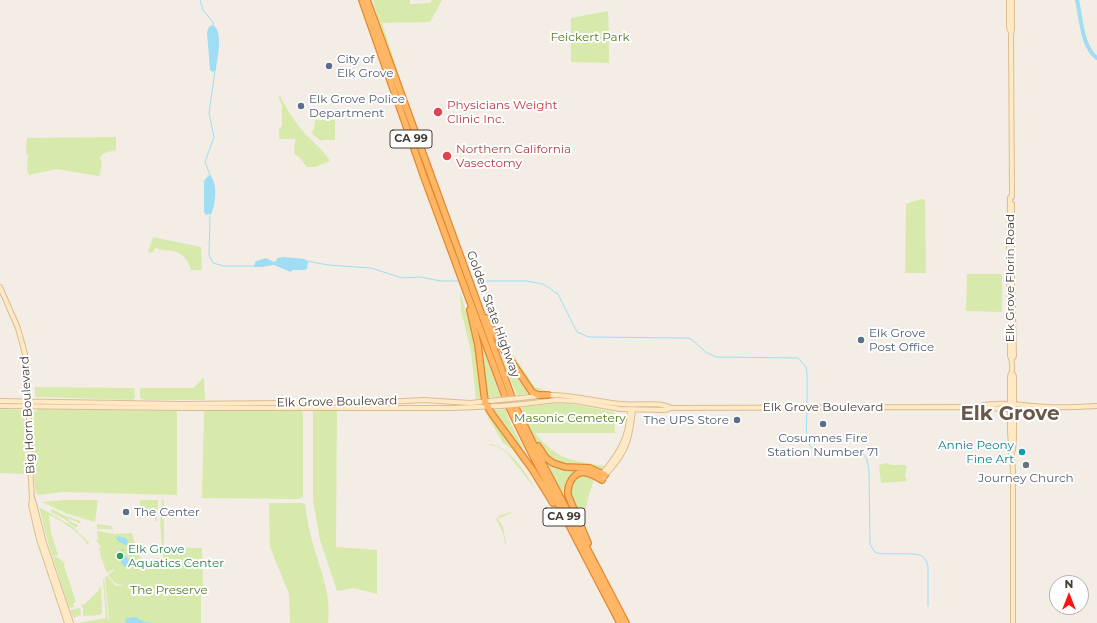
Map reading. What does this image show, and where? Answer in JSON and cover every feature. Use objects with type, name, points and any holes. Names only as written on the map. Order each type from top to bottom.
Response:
[{"type":"highway","name":"Golden State Highway","points":[[361,0],[465,278],[471,285],[476,298],[515,406],[626,623]]},
{"type":"highway","name":"Golden State Highway","points":[[367,0],[465,278],[464,287],[509,407],[532,456],[620,623]]},
{"type":"highway","points":[[371,0],[377,28]]},
{"type":"highway","points":[[464,287],[478,345],[485,402],[545,489],[575,539]]},
{"type":"highway","points":[[476,298],[504,352],[525,383],[534,394],[548,395]]},
{"type":"highway","points":[[523,424],[542,453],[553,463],[565,467],[590,468],[602,477]]},
{"type":"highway","points":[[602,477],[583,472],[577,474],[569,483],[568,495],[603,578]]},
{"type":"main road","name":"Elk Grove Florin Road","points":[[1009,0],[1009,28],[1011,33]]},
{"type":"main road","name":"Elk Grove Florin Road","points":[[1012,0],[1011,196],[1013,220],[1012,281],[1014,356],[1012,360],[1012,373],[1010,376],[1014,438],[1012,450],[1013,621]]},
{"type":"main road","name":"Big Horn Boulevard","points":[[0,287],[22,339],[27,367],[31,505],[39,539],[67,623]]},
{"type":"main road","name":"Elk Grove Boulevard","points":[[0,401],[29,404],[116,408],[121,405],[137,406],[274,402],[384,402],[424,400],[463,403],[548,395],[621,404],[667,406],[671,408]]},
{"type":"main road","name":"Elk Grove Boulevard","points":[[0,406],[29,404],[243,408],[488,408],[577,399],[620,409],[632,410],[666,410],[671,408],[803,407],[1012,407],[1038,409],[1050,407],[1097,406]]},
{"type":"main road","points":[[243,408],[246,406],[267,406],[272,405],[274,402]]},
{"type":"main road","points":[[620,409],[627,415],[628,429]]},
{"type":"main road","points":[[602,477],[623,444],[632,410]]},
{"type":"main road","points":[[602,477],[622,455],[628,442],[632,410]]},
{"type":"main road","points":[[622,455],[623,444]]},
{"type":"main road","name":"Big Horn Boulevard","points":[[32,500],[44,543],[71,623]]},
{"type":"green space","points":[[373,0],[410,0],[410,4],[430,3],[432,0],[442,0],[430,22],[382,23],[407,100],[379,24]]},
{"type":"green space","name":"Feickert Park","points":[[608,11],[609,63],[571,62],[571,18]]},
{"type":"green space","points":[[280,96],[300,128],[330,161],[315,167],[307,167],[299,157],[294,154],[295,139],[279,139],[279,129],[282,126],[282,105],[278,97]]},
{"type":"green space","points":[[315,120],[335,120],[335,140],[321,141],[311,133],[314,129]]},
{"type":"green space","points":[[116,137],[116,150],[104,153],[100,158],[102,162],[100,175],[98,176],[56,169],[29,175],[27,169],[28,156],[26,152],[27,138]]},
{"type":"green space","points":[[921,199],[925,200],[926,273],[905,273],[906,204]]},
{"type":"green space","points":[[153,237],[201,247],[202,270],[191,270],[189,263],[176,252],[157,248],[154,249],[153,252],[148,253]]},
{"type":"green space","points":[[967,274],[1002,274],[1002,312],[966,311]]},
{"type":"green space","points":[[460,292],[474,337],[480,393],[480,398],[476,400],[471,351],[461,310]]},
{"type":"green space","points":[[496,329],[534,386],[548,392],[533,391],[502,345]]},
{"type":"green space","points":[[483,348],[500,397],[488,397],[481,349]]},
{"type":"green space","points":[[504,357],[524,388],[530,392],[527,394],[517,395],[501,358]]},
{"type":"green space","points":[[203,378],[205,400],[144,400],[140,398],[140,388],[193,388]]},
{"type":"green space","points":[[35,387],[134,388],[135,398],[132,400],[37,397],[35,395]]},
{"type":"green space","name":"Masonic Cemetery","points":[[557,403],[572,404],[614,412],[615,433],[535,433],[543,442],[558,454],[566,458],[605,466],[601,470],[591,465],[567,465],[557,463],[545,454],[535,438],[521,407]]},
{"type":"green space","points":[[0,409],[22,410],[24,412],[26,474],[0,473]]},
{"type":"green space","points":[[38,409],[177,411],[177,495],[63,492],[38,495],[35,489],[33,455],[34,412]]},
{"type":"green space","points":[[505,409],[529,459],[527,460],[493,412],[495,410]]},
{"type":"green space","points":[[484,410],[487,412],[523,462],[522,463],[512,449],[503,443]]},
{"type":"green space","points":[[204,411],[302,411],[303,497],[298,499],[202,498]]},
{"type":"green space","points":[[313,411],[337,411],[336,547],[377,550],[377,594],[354,588],[337,591],[320,540],[313,501]]},
{"type":"green space","points":[[489,444],[497,446],[505,450],[519,464],[540,495],[507,453],[498,447]]},
{"type":"green space","points":[[886,463],[892,465],[905,465],[907,467],[905,475],[907,481],[881,483],[879,465]]},
{"type":"green space","points":[[550,464],[560,469],[574,469],[574,472],[566,481],[564,492],[562,494],[548,465]]},
{"type":"green space","points":[[583,475],[593,477],[594,480],[585,517],[589,541],[570,493],[573,482]]},
{"type":"green space","points":[[64,500],[98,500],[95,522],[68,514],[42,502]]},
{"type":"green space","points":[[140,500],[158,500],[157,521],[155,521],[155,517],[141,518],[139,520]]},
{"type":"green space","name":"The Preserve","points":[[162,500],[164,500],[164,547],[202,548],[203,586],[201,586],[201,623],[78,623],[106,618],[104,578],[108,620],[97,621],[109,620],[105,577],[107,576],[115,585],[124,585],[115,583],[111,580],[108,575],[114,570],[113,569],[107,573],[101,558],[99,548],[101,547],[96,540],[98,539],[97,531],[114,534],[132,533],[139,554],[143,562],[146,566],[143,561],[145,559],[146,561],[163,557],[160,524]]},
{"type":"green space","points":[[269,503],[305,504],[310,534],[327,593],[329,613],[328,623],[290,623],[289,594],[270,547]]},
{"type":"green space","points":[[39,507],[72,526],[89,543],[88,545],[71,528],[49,515],[51,532],[58,555],[56,556],[51,554]]},
{"type":"green space","points":[[52,509],[65,516],[64,515],[80,521],[81,524],[66,517],[71,521],[66,520],[78,525],[76,528],[63,518],[51,512]]},
{"type":"green space","points":[[511,512],[498,519],[503,527],[505,544],[503,533],[496,519],[501,515]]},
{"type":"green space","points":[[97,524],[112,526],[113,531],[111,529],[97,529]]},
{"type":"green space","points":[[52,555],[60,559],[65,564],[64,566],[76,602],[73,603],[74,607],[69,608]]},
{"type":"green space","points":[[99,587],[101,587],[102,613],[100,615],[83,616],[82,604],[84,605],[100,589]]},
{"type":"green space","points":[[80,608],[81,615],[73,618],[70,610]]},
{"type":"water","points":[[213,25],[216,28],[219,39],[216,70],[213,72],[210,70],[207,32],[209,27]]},
{"type":"water","points":[[210,175],[213,179],[215,189],[215,201],[210,216],[210,214],[206,215],[204,212],[204,181]]},
{"type":"water","points":[[284,257],[305,259],[308,262],[307,269],[292,270],[291,272],[274,265],[253,267],[256,261],[266,258],[274,262],[277,258]]},
{"type":"water","points":[[119,536],[127,539],[128,545],[125,546],[125,544],[118,541],[116,538]]},
{"type":"water","points":[[123,549],[124,550],[122,552],[132,563],[126,568],[115,555]]},
{"type":"water","points":[[132,617],[145,622],[155,623],[126,623],[125,619]]},
{"type":"waterway","points":[[200,0],[203,10],[213,22],[213,25]]},
{"type":"waterway","points":[[1077,0],[1085,40],[1088,47],[1097,58]]},
{"type":"waterway","points":[[210,175],[205,162],[214,137],[209,113],[215,71]]},
{"type":"waterway","points":[[210,216],[209,255],[213,263],[224,266],[253,266]]},
{"type":"waterway","points":[[307,261],[328,265],[371,268],[402,278],[420,277],[441,281],[461,281]]},
{"type":"waterway","points":[[472,281],[527,281],[543,284],[558,294],[577,332],[589,337],[687,338],[691,339],[707,353],[717,357],[798,358],[806,367],[807,407]]},
{"type":"waterway","points":[[807,410],[806,429],[808,441],[814,450],[820,452],[854,451],[863,454],[867,459],[869,472],[870,544],[877,553],[913,554],[924,558],[928,566],[928,606]]},
{"type":"place","name":"City of Elk Grove","points":[[329,66]]},
{"type":"place","name":"Elk Grove Police Department","points":[[301,106]]},
{"type":"place","name":"Physicians Weight Clinic Inc.","points":[[438,112]]},
{"type":"place","name":"Northern California Vasectomy","points":[[447,156]]},
{"type":"place","name":"Elk Grove Post Office","points":[[861,340]]},
{"type":"place","name":"The UPS Store","points":[[737,420]]},
{"type":"place","name":"Cosumnes Fire Station Number 71","points":[[823,424]]},
{"type":"place","name":"Annie Peony Fine Art","points":[[1022,452]]},
{"type":"place","name":"Journey Church","points":[[1026,465]]},
{"type":"place","name":"The Center","points":[[126,512]]},
{"type":"place","name":"Elk Grove Aquatics Center","points":[[120,556]]},
{"type":"district","name":"Elk Grove","points":[[1010,414]]}]
